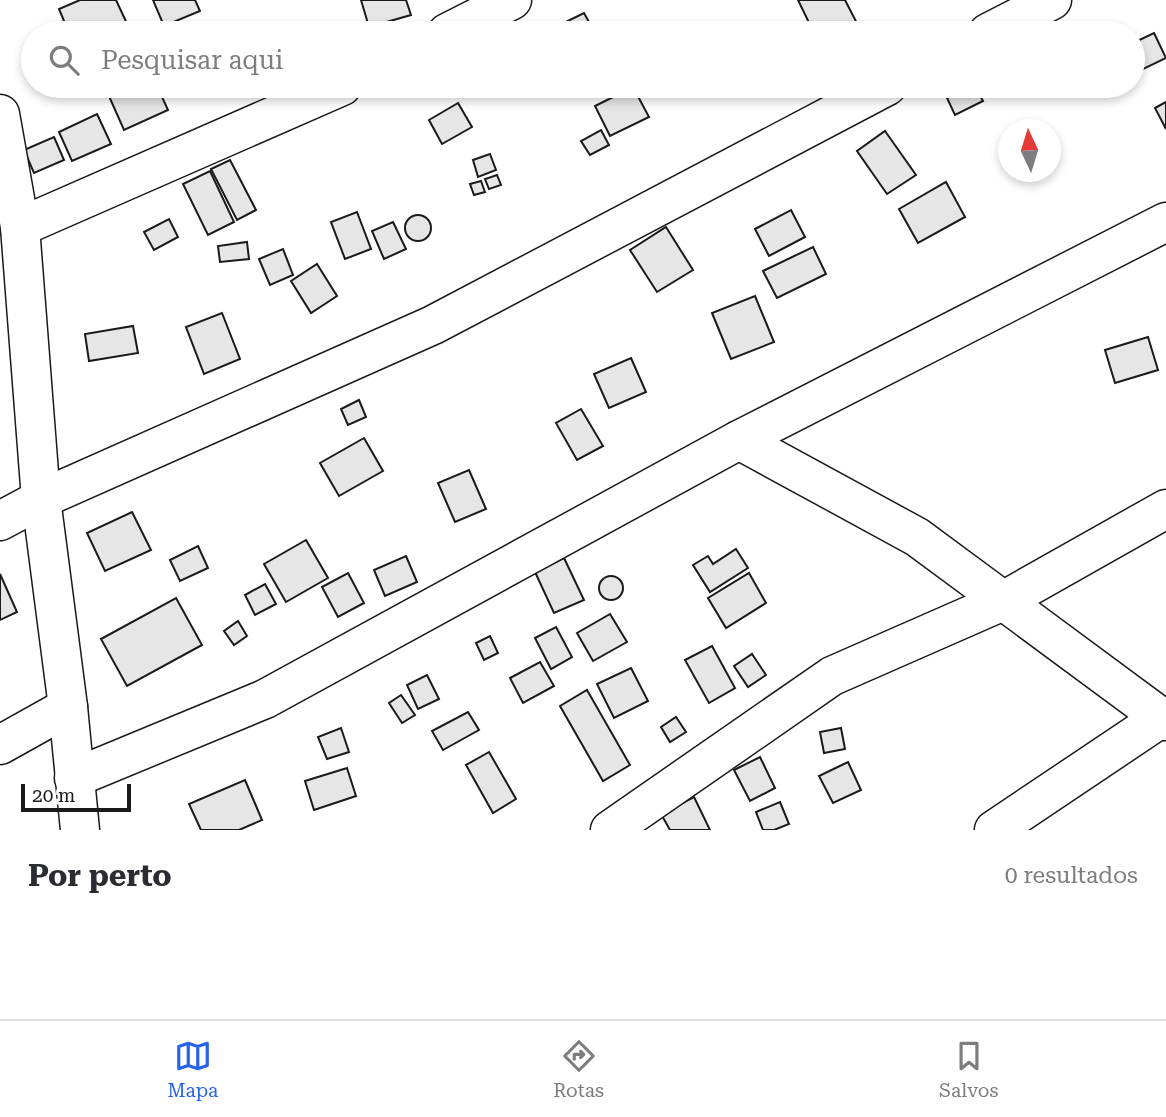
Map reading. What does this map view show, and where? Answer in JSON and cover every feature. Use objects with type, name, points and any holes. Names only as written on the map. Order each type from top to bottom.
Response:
[{"type":"street","points":[[471,21],[512,0]]},
{"type":"street","points":[[1011,21],[1052,0]]},
{"type":"street","points":[[19,227],[315,98]]},
{"type":"street","points":[[0,522],[41,499],[433,325],[864,98]]},
{"type":"street","points":[[0,114],[19,227],[13,296],[68,707],[80,830]]},
{"type":"street","points":[[74,778],[265,699],[739,440],[1166,222]]},
{"type":"street","points":[[739,440],[917,537],[1164,719],[994,830]]},
{"type":"street","points":[[610,830],[832,676],[1003,601],[1166,509]]},
{"type":"street","points":[[0,745],[68,707]]},
{"type":"building","points":[[80,0],[116,0],[126,21],[64,21],[59,9]]},
{"type":"building","points":[[153,0],[195,0],[200,11],[176,21],[162,21]]},
{"type":"building","points":[[361,0],[406,0],[411,15],[390,21],[367,21]]},
{"type":"building","points":[[798,0],[845,0],[856,21],[808,21]]},
{"type":"building","points":[[584,13],[588,21],[568,21]]},
{"type":"building","points":[[1154,33],[1166,58],[1145,68],[1145,37]]},
{"type":"building","points":[[110,98],[162,98],[168,110],[124,130]]},
{"type":"building","points":[[611,98],[639,98],[649,117],[610,136],[595,106]]},
{"type":"building","points":[[947,98],[981,98],[983,101],[955,115]]},
{"type":"building","points":[[1166,102],[1166,129],[1155,108]]},
{"type":"building","points":[[458,103],[472,127],[442,144],[429,120]]},
{"type":"building","points":[[97,114],[111,144],[72,161],[59,132]]},
{"type":"building","points":[[601,130],[609,145],[590,155],[581,141]]},
{"type":"building","points":[[885,131],[916,175],[887,194],[857,151]]},
{"type":"building","points":[[54,137],[64,160],[34,173],[24,150]]},
{"type":"building","points":[[490,154],[496,170],[478,177],[473,160]]},
{"type":"building","points":[[230,160],[256,210],[237,220],[211,169]]},
{"type":"building","points":[[210,171],[234,222],[208,235],[183,184]]},
{"type":"building","points":[[497,175],[501,185],[489,189],[485,179]]},
{"type":"building","points":[[481,181],[485,192],[474,195],[470,184]]},
{"type":"building","points":[[946,182],[965,217],[918,243],[899,209]]},
{"type":"building","points":[[791,210],[805,237],[769,256],[755,229]]},
{"type":"building","points":[[357,212],[371,249],[345,259],[331,222]]},
{"type":"building","points":[[418,215],[427,219],[431,228],[427,237],[418,241],[409,237],[405,228],[409,219]]},
{"type":"building","points":[[169,219],[178,237],[154,250],[144,232]]},
{"type":"building","points":[[393,222],[406,249],[384,259],[372,231]]},
{"type":"building","points":[[666,227],[693,270],[657,292],[630,250]]},
{"type":"building","points":[[247,242],[249,259],[220,262],[218,246]]},
{"type":"building","points":[[813,247],[826,274],[777,298],[763,271]]},
{"type":"building","points":[[283,249],[293,275],[270,285],[259,259]]},
{"type":"building","points":[[317,264],[337,296],[311,313],[291,281]]},
{"type":"building","points":[[755,296],[774,342],[731,359],[712,313]]},
{"type":"building","points":[[222,313],[240,359],[204,374],[186,327]]},
{"type":"building","points":[[133,326],[138,353],[89,361],[85,334]]},
{"type":"building","points":[[1148,337],[1158,370],[1115,383],[1105,350]]},
{"type":"building","points":[[631,358],[646,392],[609,408],[594,374]]},
{"type":"building","points":[[359,400],[366,417],[348,425],[341,409]]},
{"type":"building","points":[[581,409],[603,446],[577,460],[556,423]]},
{"type":"building","points":[[364,438],[383,471],[339,496],[320,463]]},
{"type":"building","points":[[469,470],[486,509],[455,522],[438,483]]},
{"type":"building","points":[[132,512],[151,550],[105,571],[87,533]]},
{"type":"building","points":[[306,540],[328,578],[286,602],[264,564]]},
{"type":"building","points":[[198,546],[208,568],[180,581],[170,560]]},
{"type":"building","points":[[736,549],[748,568],[710,592],[693,565],[708,556],[713,564]]},
{"type":"building","points":[[406,556],[417,582],[385,596],[374,570]]},
{"type":"building","points":[[564,558],[584,600],[554,613],[535,572]]},
{"type":"building","points":[[348,573],[364,603],[338,617],[322,587]]},
{"type":"building","points":[[749,573],[766,603],[726,628],[708,598]]},
{"type":"building","points":[[0,574],[17,612],[0,620]]},
{"type":"building","points":[[611,576],[622,583],[623,588],[616,599],[611,600],[600,593],[599,588],[606,577]]},
{"type":"building","points":[[265,584],[276,604],[255,615],[245,595]]},
{"type":"building","points":[[176,598],[202,645],[127,686],[101,639]]},
{"type":"building","points":[[610,614],[627,642],[593,661],[577,633]]},
{"type":"building","points":[[238,621],[247,636],[234,645],[224,631]]},
{"type":"building","points":[[556,627],[572,657],[551,669],[535,638]]},
{"type":"building","points":[[490,636],[498,653],[484,660],[476,643]]},
{"type":"building","points":[[712,646],[735,688],[709,703],[685,660]]},
{"type":"building","points":[[752,654],[766,675],[748,687],[734,666]]},
{"type":"building","points":[[540,662],[554,686],[523,703],[510,678]]},
{"type":"building","points":[[631,668],[648,701],[614,718],[597,684]]},
{"type":"building","points":[[427,675],[439,699],[418,709],[407,685]]},
{"type":"building","points":[[587,690],[630,765],[603,781],[560,706]]},
{"type":"building","points":[[401,695],[415,715],[402,723],[389,703]]},
{"type":"building","points":[[468,712],[479,730],[443,750],[432,731]]},
{"type":"building","points":[[676,717],[686,732],[670,742],[661,727]]},
{"type":"building","points":[[341,728],[349,752],[327,759],[318,737]]},
{"type":"building","points":[[841,728],[845,749],[824,753],[820,732]]},
{"type":"building","points":[[489,752],[516,799],[493,813],[466,765]]},
{"type":"building","points":[[760,757],[775,788],[750,801],[734,770]]},
{"type":"building","points":[[848,762],[861,790],[833,803],[819,776]]},
{"type":"building","points":[[347,768],[356,796],[314,810],[305,781]]},
{"type":"building","points":[[245,780],[262,820],[239,830],[201,830],[189,804]]},
{"type":"building","points":[[694,797],[710,830],[670,830],[661,814]]},
{"type":"building","points":[[780,802],[789,824],[774,830],[763,830],[756,812]]}]
